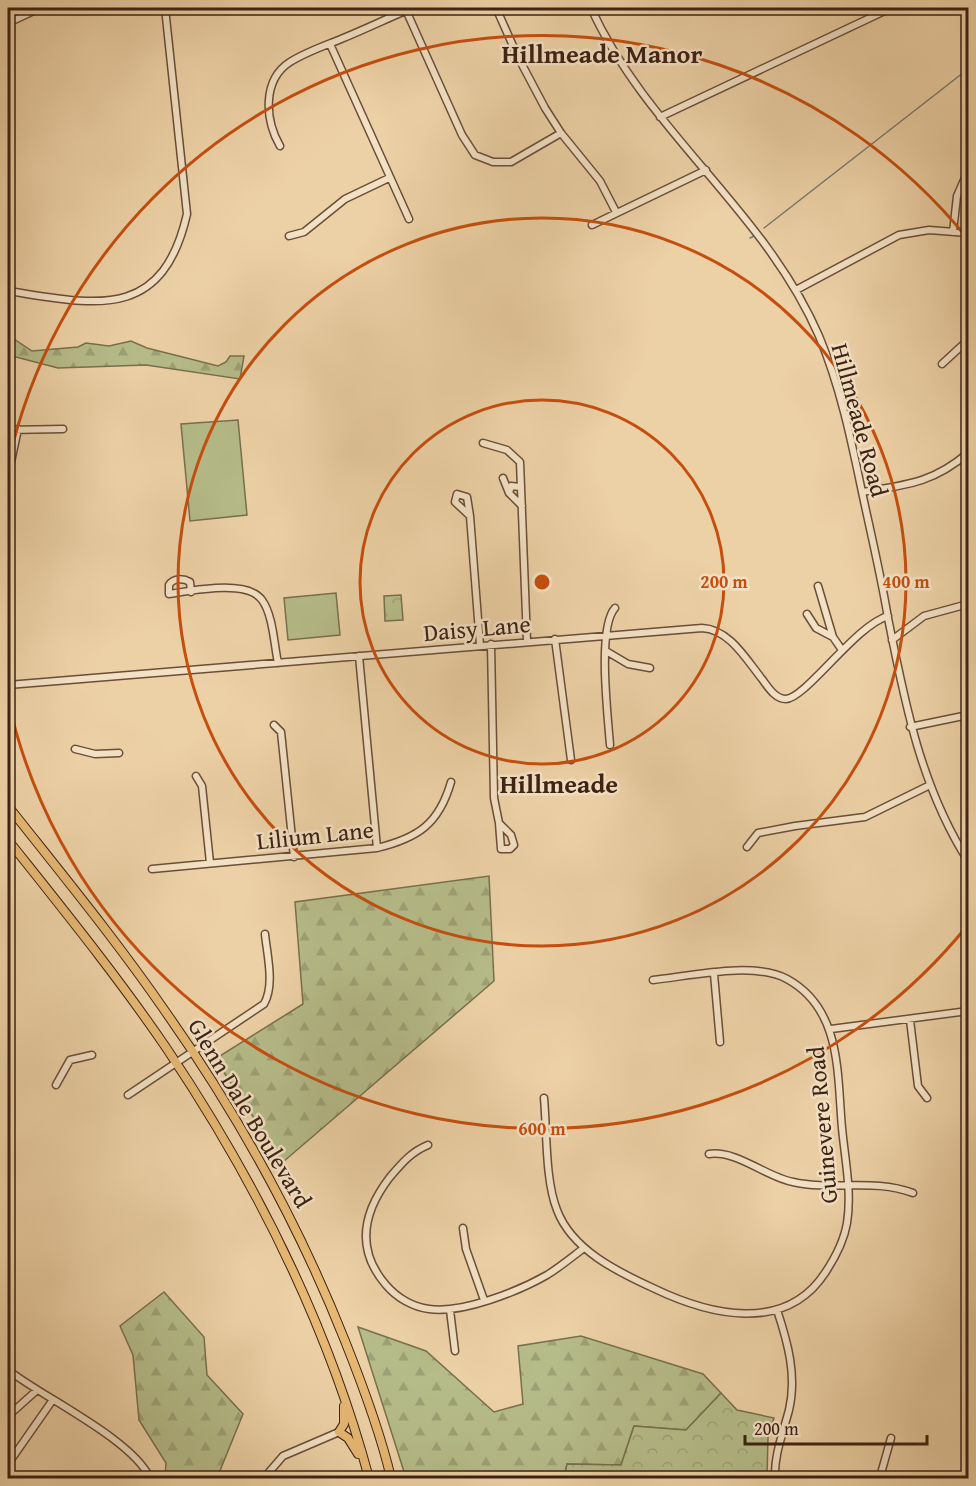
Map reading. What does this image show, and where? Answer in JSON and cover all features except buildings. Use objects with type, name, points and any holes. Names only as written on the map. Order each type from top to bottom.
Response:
[{"type":"main road","name":"Glenn Dale Boulevard","points":[[8,806],[100,923],[192,1052],[285,1206],[310,1259],[361,1381],[391,1479]]},
{"type":"main road","name":"Glenn Dale Boulevard","points":[[8,840],[120,985],[177,1064],[260,1206],[306,1301],[344,1399],[369,1479]]},
{"type":"main road","points":[[344,1399],[344,1424],[339,1432],[348,1438],[357,1454],[363,1458]]},
{"type":"street","points":[[8,23],[40,8]]},
{"type":"street","points":[[8,291],[83,302],[106,303],[137,293],[165,269],[181,241],[187,214],[165,8]]},
{"type":"street","name":"Hillmeade Road","points":[[591,8],[615,54],[660,117],[754,228],[796,290],[834,375],[862,492],[910,727],[930,785],[946,822],[969,861]]},
{"type":"street","points":[[660,117],[891,8]]},
{"type":"street","points":[[280,146],[274,135],[269,109],[269,94],[274,80],[290,62],[405,9],[462,135],[475,155],[493,162],[512,162],[561,133]]},
{"type":"street","points":[[497,10],[518,57],[561,133],[600,182],[616,212]]},
{"type":"street","points":[[330,44],[409,219]]},
{"type":"street","points":[[592,225],[706,170]]},
{"type":"street","points":[[953,232],[957,196],[969,171]]},
{"type":"street","points":[[289,236],[304,232],[345,199],[389,178]]},
{"type":"street","points":[[796,290],[887,239],[921,231],[969,234]]},
{"type":"street","points":[[942,364],[969,340]]},
{"type":"street","points":[[8,476],[18,429]]},
{"type":"street","points":[[8,430],[63,429]]},
{"type":"street","points":[[483,443],[514,454],[520,462],[527,641]]},
{"type":"street","points":[[862,492],[928,480],[947,470],[969,453]]},
{"type":"street","points":[[503,478],[509,493],[522,507]]},
{"type":"street","points":[[509,493],[511,486],[520,487]]},
{"type":"street","points":[[470,516],[480,645]]},
{"type":"street","points":[[818,586],[833,637],[842,650]]},
{"type":"street","points":[[191,592],[238,588],[255,593],[262,600],[266,611],[278,663]]},
{"type":"street","points":[[892,640],[924,616],[969,604]]},
{"type":"street","points":[[610,745],[605,681],[606,651],[611,613],[615,608]]},
{"type":"street","points":[[807,614],[816,628],[833,637]]},
{"type":"street","name":"Daisy Lane","points":[[8,685],[692,628],[717,630],[723,633],[772,693],[784,699],[799,693],[842,650],[875,622],[888,616]]},
{"type":"street","points":[[555,639],[571,760]]},
{"type":"street","points":[[491,644],[495,798],[499,823]]},
{"type":"street","points":[[606,651],[628,664],[650,668]]},
{"type":"street","points":[[359,656],[377,848]]},
{"type":"street","points":[[910,727],[969,715]]},
{"type":"street","points":[[274,725],[281,732],[294,857]]},
{"type":"street","points":[[75,749],[95,754],[119,753]]},
{"type":"street","points":[[196,776],[202,786],[210,863]]},
{"type":"street","name":"Lilium Lane","points":[[152,869],[377,848],[414,836],[432,822],[446,800],[451,782]]},
{"type":"street","points":[[747,847],[758,833],[865,817],[930,785]]},
{"type":"street","points":[[128,1095],[260,1008],[268,998],[269,979],[265,934]]},
{"type":"street","name":"Guinevere Road","points":[[544,1098],[556,1206],[570,1232],[584,1248],[642,1283],[696,1306],[740,1314],[777,1310],[813,1289],[831,1265],[846,1229],[848,1185],[831,1029],[812,998],[785,978],[760,970],[653,980]]},
{"type":"street","points":[[714,974],[720,1042]]},
{"type":"street","points":[[831,1029],[969,1011]]},
{"type":"street","points":[[910,1020],[918,1086],[927,1098]]},
{"type":"street","points":[[56,1085],[70,1060],[92,1055]]},
{"type":"street","points":[[428,1145],[411,1154],[376,1196],[368,1217],[367,1245],[375,1270],[394,1294],[417,1306],[450,1310],[484,1300],[544,1276],[584,1248]]},
{"type":"street","points":[[709,1155],[725,1155],[794,1183],[888,1185],[913,1193]]},
{"type":"street","points":[[463,1228],[466,1249],[484,1300]]},
{"type":"street","points":[[450,1310],[455,1351]]},
{"type":"street","points":[[775,1479],[775,1459],[789,1410],[792,1383],[789,1349],[777,1310]]},
{"type":"street","points":[[8,1370],[36,1391],[87,1422],[133,1456],[150,1479]]},
{"type":"street","points":[[8,1416],[36,1391]]},
{"type":"street","points":[[8,1464],[52,1401]]},
{"type":"street","points":[[264,1479],[283,1456],[339,1432]]},
{"type":"street","points":[[883,1478],[891,1438]]},
{"type":"green space","points":[[8,335],[32,351],[78,347],[86,343],[109,346],[131,341],[147,348],[218,366],[226,362],[230,356],[244,356],[240,379],[146,365],[58,368],[8,355]]},
{"type":"green space","points":[[238,420],[247,515],[190,521],[181,424]]},
{"type":"green space","points":[[336,593],[340,635],[288,640],[284,598]]},
{"type":"green space","points":[[401,595],[403,620],[385,621],[384,596]]},
{"type":"green space","points":[[489,876],[494,981],[283,1162],[215,1059],[303,1004],[295,902]]},
{"type":"green space","points":[[164,1292],[204,1337],[207,1375],[243,1414],[217,1478],[165,1478],[166,1463],[139,1420],[133,1355],[120,1326]]},
{"type":"green space","points":[[358,1327],[426,1351],[494,1412],[523,1404],[518,1346],[581,1336],[703,1374],[721,1393],[686,1430],[634,1426],[621,1465],[567,1464],[564,1478],[541,1478],[540,1476],[406,1478]]},
{"type":"green space","points":[[721,1393],[737,1410],[774,1418],[768,1437],[767,1478],[564,1478],[567,1464],[621,1465],[634,1426],[686,1430]]},
{"type":"waterway","points":[[764,228],[968,69]]},
{"type":"waterway","points":[[750,238],[754,236]]},
{"type":"district","name":"Hillmeade Manor","points":[[602,53]]},
{"type":"district","name":"Hillmeade","points":[[559,783]]}]
